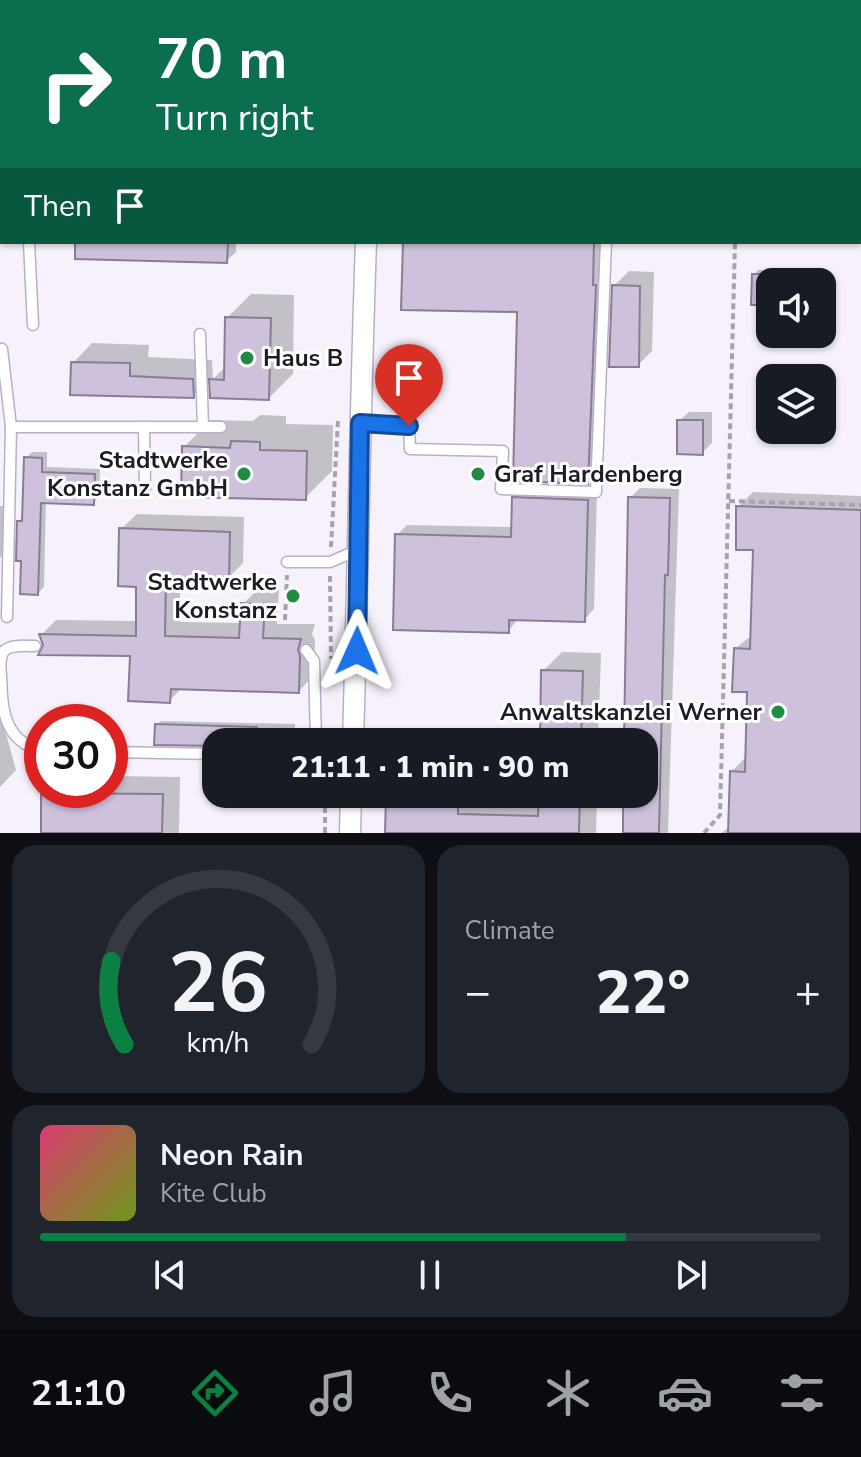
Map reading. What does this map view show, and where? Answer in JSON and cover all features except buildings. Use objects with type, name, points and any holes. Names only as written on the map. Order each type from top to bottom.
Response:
[{"type":"street","points":[[354,728],[366,244]]},
{"type":"street","points":[[350,833],[351,808]]},
{"type":"lane","points":[[29,244],[33,325]]},
{"type":"lane","points":[[360,423],[409,426],[410,449],[503,451],[501,489],[596,492],[606,244]]},
{"type":"lane","points":[[200,334],[203,427]]},
{"type":"lane","points":[[2,349],[11,427],[7,617]]},
{"type":"lane","points":[[11,427],[221,427]]},
{"type":"lane","points":[[144,427],[145,489]]},
{"type":"lane","points":[[287,562],[330,562],[358,550]]},
{"type":"lane","points":[[24,742],[6,721],[2,710],[0,661],[4,651],[12,646],[35,646]]},
{"type":"lane","points":[[306,650],[314,661],[316,728]]},
{"type":"lane","points":[[128,752],[202,754]]},
{"type":"path","points":[[704,833],[720,815],[735,244]]},
{"type":"path","points":[[331,661],[330,562],[339,408]]},
{"type":"path","points":[[729,501],[861,505]]},
{"type":"path","points":[[285,620],[287,562]]},
{"type":"path","points":[[325,808],[325,833]]},
{"type":"place","name":"Haus B","points":[[247,358]]},
{"type":"place","name":"Stadtwerke Konstanz GmbH","points":[[244,474]]},
{"type":"place","name":"Graf Hardenberg","points":[[478,474]]},
{"type":"place","name":"Stadtwerke Konstanz","points":[[293,596]]},
{"type":"place","name":"Anwaltskanzlei Werner","points":[[778,712]]},
{"type":"route","points":[[357,651],[360,423],[409,426]]}]
